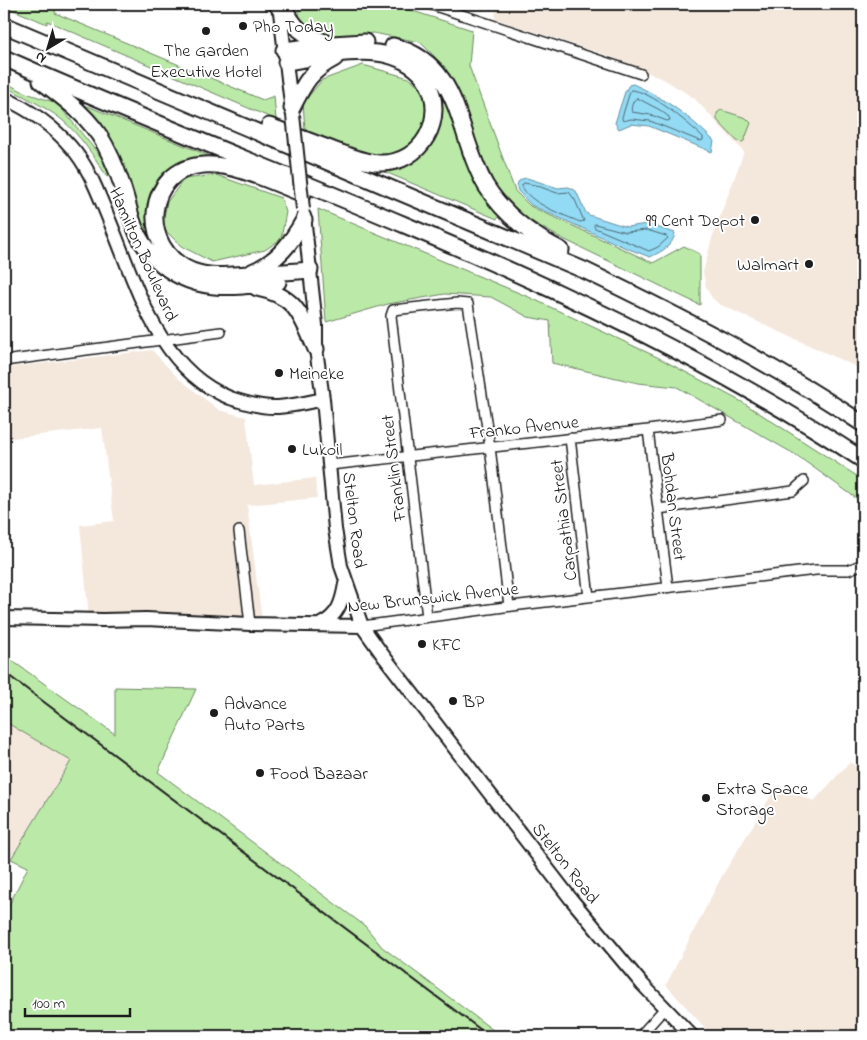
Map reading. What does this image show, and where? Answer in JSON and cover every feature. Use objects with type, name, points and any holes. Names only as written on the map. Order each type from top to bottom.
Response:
[{"type":"highway","points":[[281,6],[300,32],[311,38],[332,44]]},
{"type":"highway","points":[[4,25],[586,271],[765,363],[863,424]]},
{"type":"highway","points":[[285,56],[332,44],[371,42],[395,46],[416,55],[437,72],[449,90],[472,156],[486,186],[502,208],[520,226],[541,240],[565,252],[586,271]]},
{"type":"highway","points":[[226,118],[242,116],[366,161],[388,163],[405,158],[419,148],[430,132],[433,124],[435,102],[428,82],[413,66],[394,57],[376,53],[285,56]]},
{"type":"highway","points":[[292,111],[303,85],[312,73],[334,59],[347,54]]},
{"type":"highway","points":[[4,58],[541,284],[652,338],[773,404],[863,460]]},
{"type":"highway","points":[[20,65],[69,102],[95,129],[105,144],[114,164],[135,228],[147,250],[163,266],[183,278],[204,286],[225,287],[248,280],[310,274]]},
{"type":"highway","points":[[316,349],[303,320],[291,303],[278,293],[248,280],[206,275],[186,268],[168,254],[157,236],[154,220],[158,198],[174,177],[183,171],[197,166],[213,165],[240,171],[338,208],[351,204]]},
{"type":"highway","points":[[248,280],[285,250],[304,214]]},
{"type":"main road","name":"Stelton Road","points":[[281,6],[316,325],[316,349],[324,399],[335,529],[340,566],[362,626],[560,885],[664,1008],[692,1036]]},
{"type":"main road","name":"Hamilton Boulevard","points":[[4,98],[33,115],[56,132],[72,148],[90,174],[148,314],[164,341],[194,375],[222,394],[258,406],[278,407],[324,399]]},
{"type":"main road","points":[[321,624],[336,614],[342,601],[345,582]]},
{"type":"main road","name":"New Brunswick Avenue","points":[[4,618],[138,619],[362,626]]},
{"type":"street","points":[[429,4],[641,74]]},
{"type":"street","name":"Franklin Street","points":[[427,617],[391,316],[393,310],[457,303],[468,304],[490,447]]},
{"type":"street","points":[[4,361],[221,332]]},
{"type":"street","name":"Franko Avenue","points":[[330,465],[722,420]]},
{"type":"street","name":"Bohdan Street","points":[[648,430],[668,587]]},
{"type":"street","name":"Carpathia Street","points":[[570,438],[589,597]]},
{"type":"street","points":[[490,447],[509,606]]},
{"type":"street","points":[[658,509],[793,492],[804,480]]},
{"type":"street","points":[[239,531],[250,624]]},
{"type":"street","name":"New Brunswick Avenue","points":[[362,626],[668,587],[816,570],[848,570],[863,564]]},
{"type":"street","points":[[640,1036],[664,1008]]},
{"type":"shaded area","points":[[496,4],[863,4],[863,370],[719,304],[712,298],[706,287],[703,272],[712,238],[744,152],[694,98],[665,80],[612,57],[495,19]]},
{"type":"shaded area","points":[[152,350],[178,378],[219,410],[246,417],[254,485],[315,478],[317,498],[247,505],[262,621],[89,618],[80,525],[114,521],[102,428],[4,439],[4,368]]},
{"type":"shaded area","points":[[4,721],[71,761],[4,871]]},
{"type":"shaded area","points":[[850,762],[863,771],[863,1036],[715,1036],[705,1028],[666,985],[722,876],[777,786],[814,801]]},
{"type":"green space","points":[[4,4],[56,4],[55,13],[263,100],[274,96],[276,120],[47,21],[47,24],[4,6]]},
{"type":"green space","points":[[298,4],[391,4],[472,30],[469,66],[515,191],[530,206],[653,263],[684,246],[700,254],[700,305],[557,236],[524,217],[496,187],[466,122],[445,67],[420,42],[373,33],[334,38],[311,32],[300,20]]},
{"type":"green space","points":[[363,65],[409,78],[423,89],[429,110],[423,134],[406,149],[389,157],[375,158],[305,130],[303,103],[322,80]]},
{"type":"green space","points":[[428,73],[447,94],[501,214],[497,219],[378,169],[427,147]]},
{"type":"green space","points":[[4,82],[26,93],[57,103],[114,173],[107,177],[86,146],[61,119],[41,105],[4,86]]},
{"type":"green space","points":[[85,105],[239,168],[213,161],[159,189],[159,256],[149,244],[83,109]]},
{"type":"green space","points":[[721,110],[746,118],[751,123],[744,141],[737,141],[717,120],[717,113]]},
{"type":"green space","points":[[216,175],[281,198],[286,212],[281,239],[265,250],[212,262],[181,246],[162,227],[167,202],[184,179]]},
{"type":"green space","points":[[318,209],[531,298],[657,357],[742,402],[863,480],[863,503],[796,455],[677,387],[638,383],[552,363],[550,321],[528,317],[491,297],[445,294],[388,304],[326,322]]},
{"type":"green space","points":[[4,655],[115,734],[115,687],[196,689],[158,772],[365,926],[382,947],[501,1036],[4,1036],[4,915],[28,867],[11,859],[71,761],[4,721]]},
{"type":"water","points":[[633,84],[666,102],[696,124],[714,141],[712,152],[649,126],[631,124],[619,129],[615,123],[625,92],[629,85]]},
{"type":"water","points":[[527,178],[558,188],[571,188],[576,191],[586,213],[589,215],[627,227],[647,224],[675,233],[674,238],[666,248],[650,257],[626,248],[531,205],[518,191],[517,187],[518,182]]},
{"type":"railway","points":[[4,672],[489,1036]]},
{"type":"place","name":"Pho Today","points":[[243,26]]},
{"type":"place","name":"The Garden Executive Hotel","points":[[206,31]]},
{"type":"place","name":"99 Cent Depot","points":[[755,220]]},
{"type":"place","name":"Walmart","points":[[809,264]]},
{"type":"place","name":"Meineke","points":[[279,373]]},
{"type":"place","name":"Lukoil","points":[[292,449]]},
{"type":"place","name":"KFC","points":[[422,644]]},
{"type":"place","name":"BP","points":[[453,701]]},
{"type":"place","name":"Advance Auto Parts","points":[[214,713]]},
{"type":"place","name":"Food Bazaar","points":[[260,773]]},
{"type":"place","name":"Extra Space Storage","points":[[706,798]]}]
